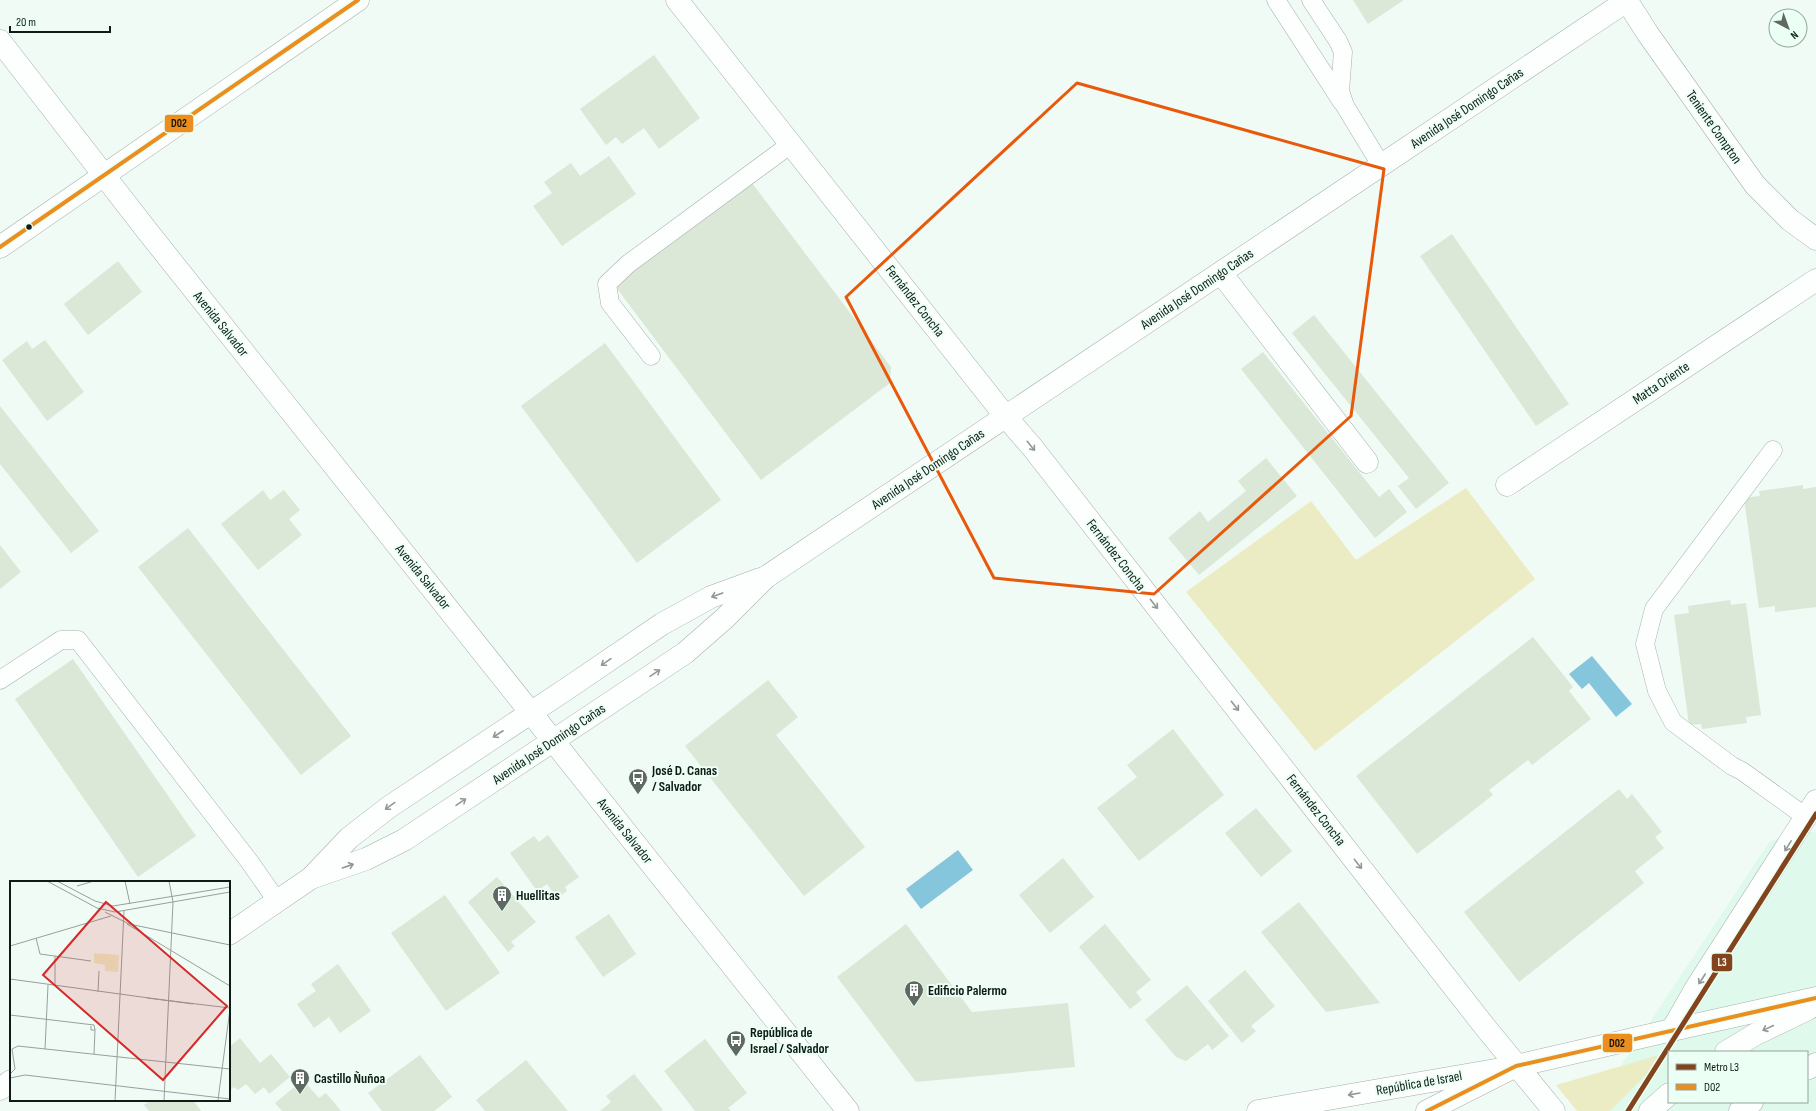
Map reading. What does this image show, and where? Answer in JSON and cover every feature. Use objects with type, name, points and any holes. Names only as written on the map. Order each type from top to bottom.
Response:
[{"type":"street","points":[[0,247],[358,0]]},
{"type":"street","name":"Fernández Concha","points":[[677,0],[1032,447],[1516,1066],[1554,1111]]},
{"type":"street","name":"Avenida José Domingo Cañas","points":[[311,878],[366,860],[404,840],[685,653],[725,618],[766,577],[1628,0]]},
{"type":"street","name":"Teniente Compton","points":[[1628,0],[1648,34],[1755,185],[1790,220],[1816,239]]},
{"type":"street","name":"Avenida Salvador","points":[[0,41],[104,176],[848,1111]]},
{"type":"street","points":[[1221,273],[1367,462]]},
{"type":"street","name":"Matta Oriente","points":[[1507,485],[1816,280]]},
{"type":"street","name":"Avenida José Domingo Cañas","points":[[230,933],[311,878],[349,838],[389,807],[662,624],[711,597],[766,577]]},
{"type":"street","points":[[1672,1030],[1696,988],[1811,809]]},
{"type":"street","name":"República de Israel","points":[[1258,1111],[1516,1066],[1816,998]]},
{"type":"street","points":[[1728,1051],[1756,1034],[1816,1006]]},
{"type":"street","points":[[1427,1111],[1516,1066]]},
{"type":"street","points":[[0,1089],[10,1082]]},
{"type":"street","points":[[1650,1111],[1668,1095]]},
{"type":"street","points":[[1740,1111],[1751,1103]]},
{"type":"lane","points":[[1276,0],[1345,106],[1381,165]]},
{"type":"lane","points":[[1311,0],[1338,40],[1343,52],[1340,91],[1345,106]]},
{"type":"lane","points":[[651,356],[610,303],[607,284],[628,264],[791,144]]},
{"type":"lane","points":[[1773,450],[1654,609],[1645,644],[1657,691],[1673,722],[1732,766],[1811,809]]},
{"type":"lane","points":[[0,680],[61,640],[78,640],[244,855],[277,902]]},
{"type":"highlighted area","points":[[1077,83],[1384,169],[1351,416],[1154,594],[994,578],[846,297]]},
{"type":"shaded area","points":[[1816,831],[1816,1111],[1591,1111],[1770,841]]},
{"type":"green space","points":[[1466,488],[1535,579],[1315,751],[1186,592],[1311,501],[1356,560]]},
{"type":"green space","points":[[1668,1052],[1610,1111],[1577,1111],[1556,1085]]},
{"type":"water","points":[[1592,656],[1632,704],[1616,717],[1589,683],[1582,689],[1569,674]]},
{"type":"water","points":[[958,850],[973,870],[921,909],[906,889]]},
{"type":"building","points":[[1353,0],[1404,0],[1368,24]]},
{"type":"building","points":[[654,55],[700,118],[659,149],[644,128],[622,144],[616,137],[606,145],[580,109]]},
{"type":"building","points":[[609,156],[636,194],[562,246],[533,206],[552,193],[544,182],[571,163],[580,176]]},
{"type":"building","points":[[749,179],[891,367],[890,383],[761,480],[612,282]]},
{"type":"building","points":[[1452,234],[1569,404],[1536,426],[1420,256]]},
{"type":"building","points":[[118,261],[142,292],[88,335],[64,304]]},
{"type":"building","points":[[1314,315],[1449,483],[1416,509],[1398,486],[1409,478],[1292,333]]},
{"type":"building","points":[[45,340],[84,392],[47,421],[2,360],[27,341],[32,349]]},
{"type":"building","points":[[605,343],[721,500],[637,563],[521,406]]},
{"type":"building","points":[[1263,352],[1379,497],[1389,489],[1407,512],[1375,538],[1241,369]]},
{"type":"building","points":[[0,406],[99,531],[71,553],[0,464]]},
{"type":"building","points":[[1266,458],[1297,496],[1199,575],[1168,538],[1200,511],[1208,522],[1246,491],[1238,481]]},
{"type":"building","points":[[1803,485],[1803,489],[1816,487],[1816,607],[1775,612],[1775,606],[1759,608],[1744,498],[1760,496],[1759,491]]},
{"type":"building","points":[[263,490],[270,500],[284,490],[300,510],[289,519],[302,535],[258,570],[221,524]]},
{"type":"building","points":[[188,528],[351,736],[301,775],[138,567]]},
{"type":"building","points":[[0,545],[21,572],[0,589]]},
{"type":"building","points":[[1730,600],[1731,605],[1746,603],[1761,715],[1746,717],[1747,723],[1702,729],[1701,724],[1689,725],[1674,615],[1689,613],[1688,606]]},
{"type":"building","points":[[1533,637],[1573,687],[1569,691],[1591,719],[1532,765],[1528,760],[1489,790],[1493,795],[1417,854],[1356,776]]},
{"type":"building","points":[[73,659],[196,836],[138,877],[15,699]]},
{"type":"building","points":[[768,680],[798,717],[776,735],[865,847],[804,896],[685,746]]},
{"type":"building","points":[[1173,729],[1224,795],[1139,861],[1097,808],[1137,777],[1127,765]]},
{"type":"building","points":[[1619,789],[1627,799],[1632,794],[1662,832],[1655,837],[1664,848],[1635,871],[1644,883],[1519,982],[1464,912]]},
{"type":"building","points":[[1256,808],[1292,851],[1261,877],[1225,833]]},
{"type":"building","points":[[548,835],[579,877],[565,887],[567,891],[557,898],[547,884],[537,891],[510,853],[534,836],[539,842]]},
{"type":"building","points":[[1063,858],[1094,897],[1050,933],[1019,895]]},
{"type":"building","name":"Huellitas","points":[[497,877],[536,922],[511,942],[515,946],[508,952],[468,902]]},
{"type":"building","points":[[445,895],[500,973],[446,1011],[391,933]]},
{"type":"building","points":[[1299,902],[1380,1003],[1326,1012],[1261,932]]},
{"type":"building","points":[[609,914],[636,954],[603,977],[575,937]]},
{"type":"building","name":"Edificio Palermo","points":[[906,924],[972,1012],[1068,1003],[1075,1067],[916,1082],[837,977]]},
{"type":"building","points":[[1105,924],[1151,980],[1136,992],[1142,1000],[1130,1009],[1079,947]]},
{"type":"building","points":[[338,964],[371,1011],[340,1033],[329,1017],[314,1028],[297,1004],[316,991],[311,984]]},
{"type":"building","points":[[1245,970],[1275,1006],[1251,1026],[1256,1031],[1242,1043],[1208,1001]]},
{"type":"building","points":[[1187,985],[1229,1036],[1212,1050],[1208,1044],[1186,1061],[1176,1057],[1145,1020]]},
{"type":"building","points":[[240,1038],[260,1063],[271,1054],[290,1077],[269,1094],[264,1087],[255,1094],[246,1084],[238,1090],[234,1087],[230,1090],[230,1046]]},
{"type":"building","points":[[705,1039],[747,1093],[728,1108],[731,1111],[695,1111],[664,1071]]},
{"type":"building","points":[[420,1055],[452,1097],[434,1111],[382,1111],[368,1093]]},
{"type":"building","points":[[526,1060],[568,1111],[485,1111],[476,1100]]},
{"type":"building","points":[[634,1074],[663,1110],[600,1111],[611,1102],[606,1096]]},
{"type":"building","name":"Castillo Ñuñoa","points":[[303,1080],[319,1098],[326,1093],[341,1111],[282,1111],[275,1103]]},
{"type":"building","points":[[150,1101],[194,1101],[201,1111],[149,1111],[144,1105]]},
{"type":"metro line","name":"L3","points":[[1628,1111],[1816,814]]},
{"type":"transit line","name":"D02","points":[[0,247],[358,0]]},
{"type":"transit line","name":"D02","points":[[1427,1111],[1516,1066],[1816,998]]},
{"type":"place","name":"José D. Canas / Salvador","points":[[638,795]]},
{"type":"place","name":"Huellitas","points":[[502,912]]},
{"type":"place","name":"Edificio Palermo","points":[[914,1007]]},
{"type":"place","name":"República de Israel / Salvador","points":[[736,1057]]},
{"type":"place","name":"Castillo Ñuñoa","points":[[300,1095]]}]
